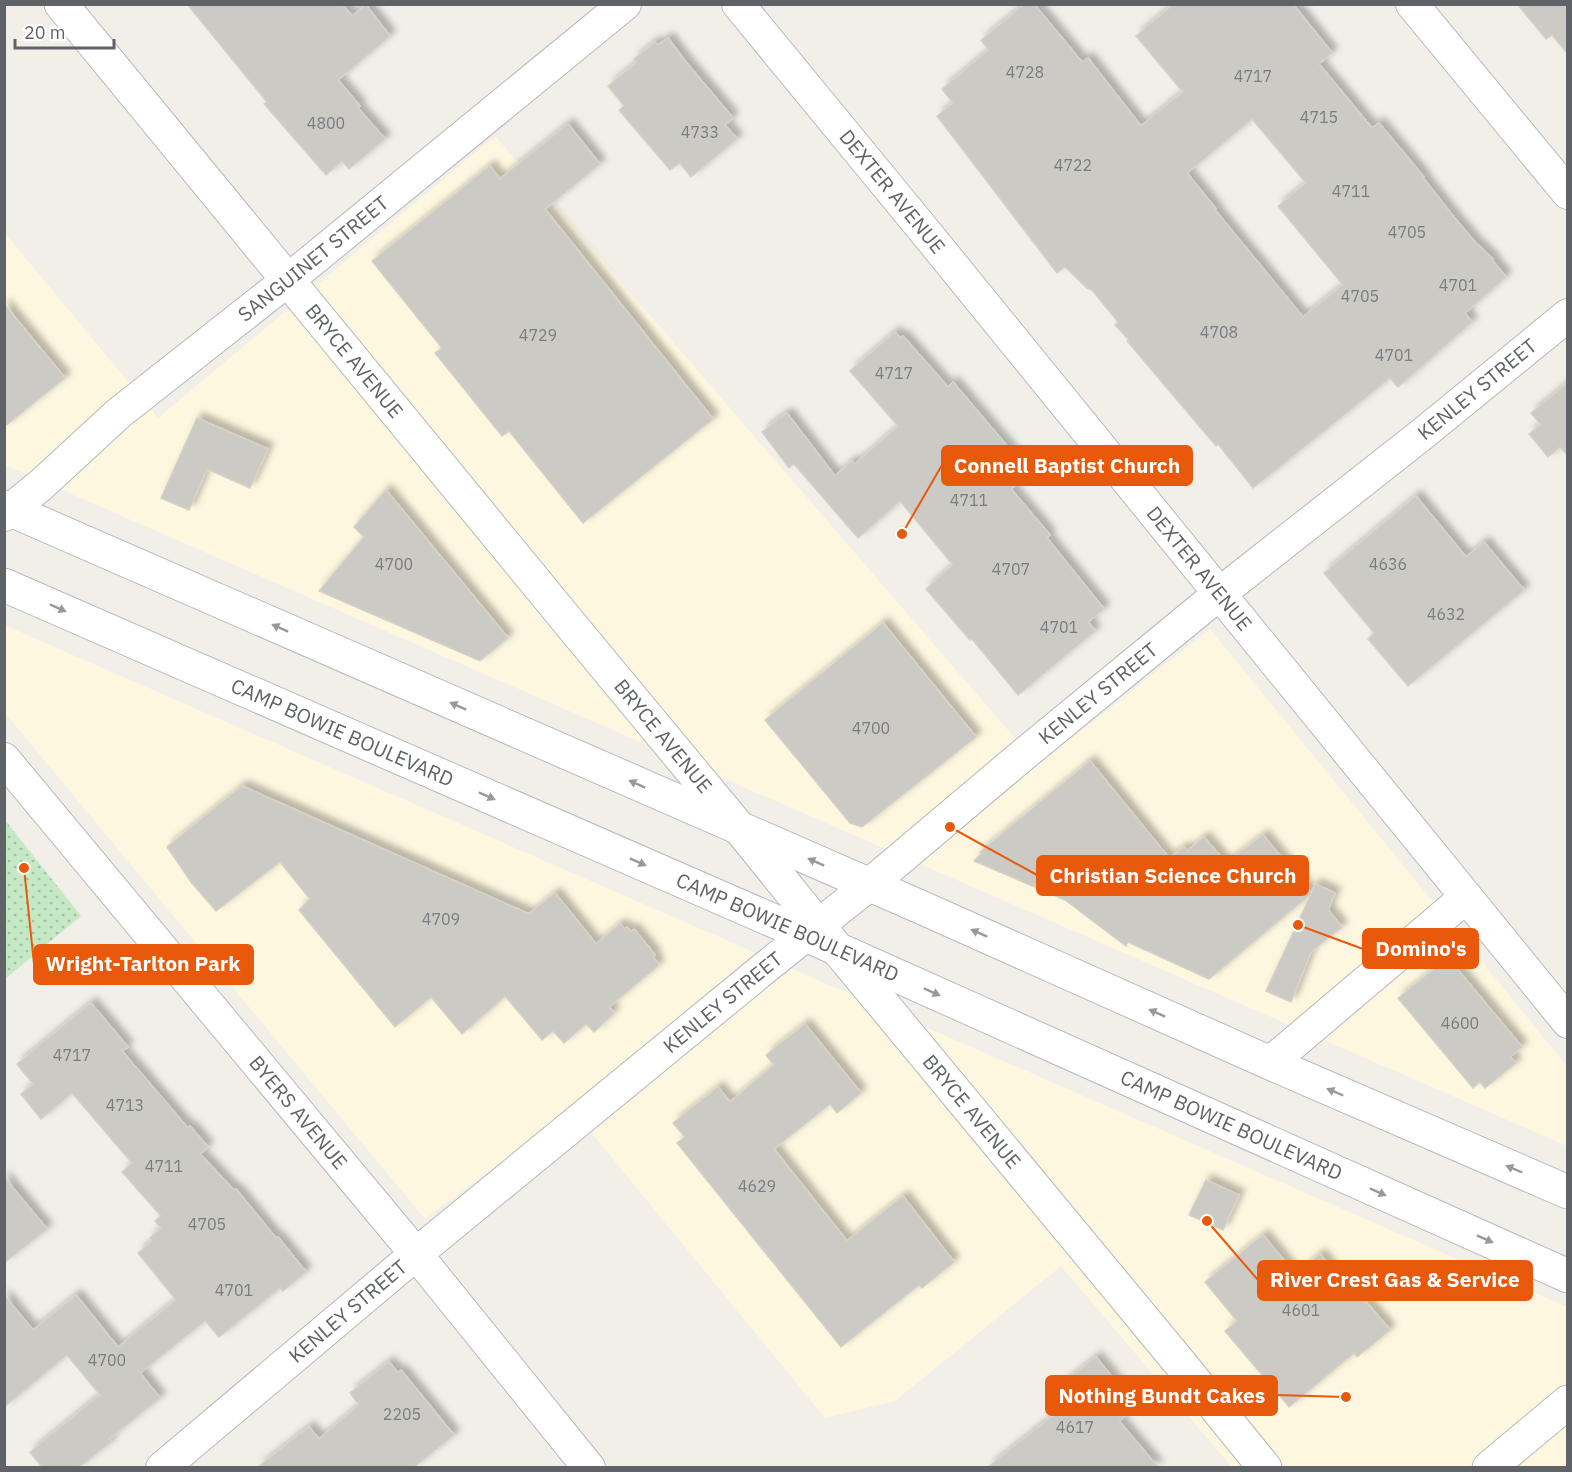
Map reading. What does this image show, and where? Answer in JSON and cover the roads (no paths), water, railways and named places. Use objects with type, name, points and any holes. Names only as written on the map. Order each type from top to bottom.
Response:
[{"type":"main road","name":"BRYCE AVENUE","points":[[61,4],[740,829],[821,937],[1059,1215],[1265,1467]]},
{"type":"main road","points":[[6,511],[870,885],[1270,1064],[1565,1189]]},
{"type":"main road","name":"CAMP BOWIE BOULEVARD","points":[[4,585],[821,937],[1568,1276]]},
{"type":"main road","points":[[1488,1467],[1568,1402]]},
{"type":"street","name":"SANGUINET STREET","points":[[6,511],[42,484],[119,412],[288,280],[625,4]]},
{"type":"street","name":"DEXTER AVENUE","points":[[738,4],[1568,1022]]},
{"type":"street","points":[[1412,4],[1568,193]]},
{"type":"street","name":"KENLEY STREET","points":[[162,1467],[416,1254],[821,937],[870,885],[1017,760],[1219,594],[1420,436],[1568,315]]},
{"type":"street","name":"BYERS AVENUE","points":[[4,759],[416,1254],[589,1467]]},
{"type":"street","points":[[1270,1064],[1466,897]]},
{"type":"place","name":"Connell Baptist Church","points":[[902,534]]},
{"type":"place","name":"Christian Science Church","points":[[950,827]]},
{"type":"place","name":"Wright-Tarlton Park","points":[[24,868]]},
{"type":"place","name":"Domino's","points":[[1298,925]]},
{"type":"place","name":"River Crest Gas & Service","points":[[1207,1221]]},
{"type":"place","name":"Nothing Bundt Cakes","points":[[1346,1397]]}]
